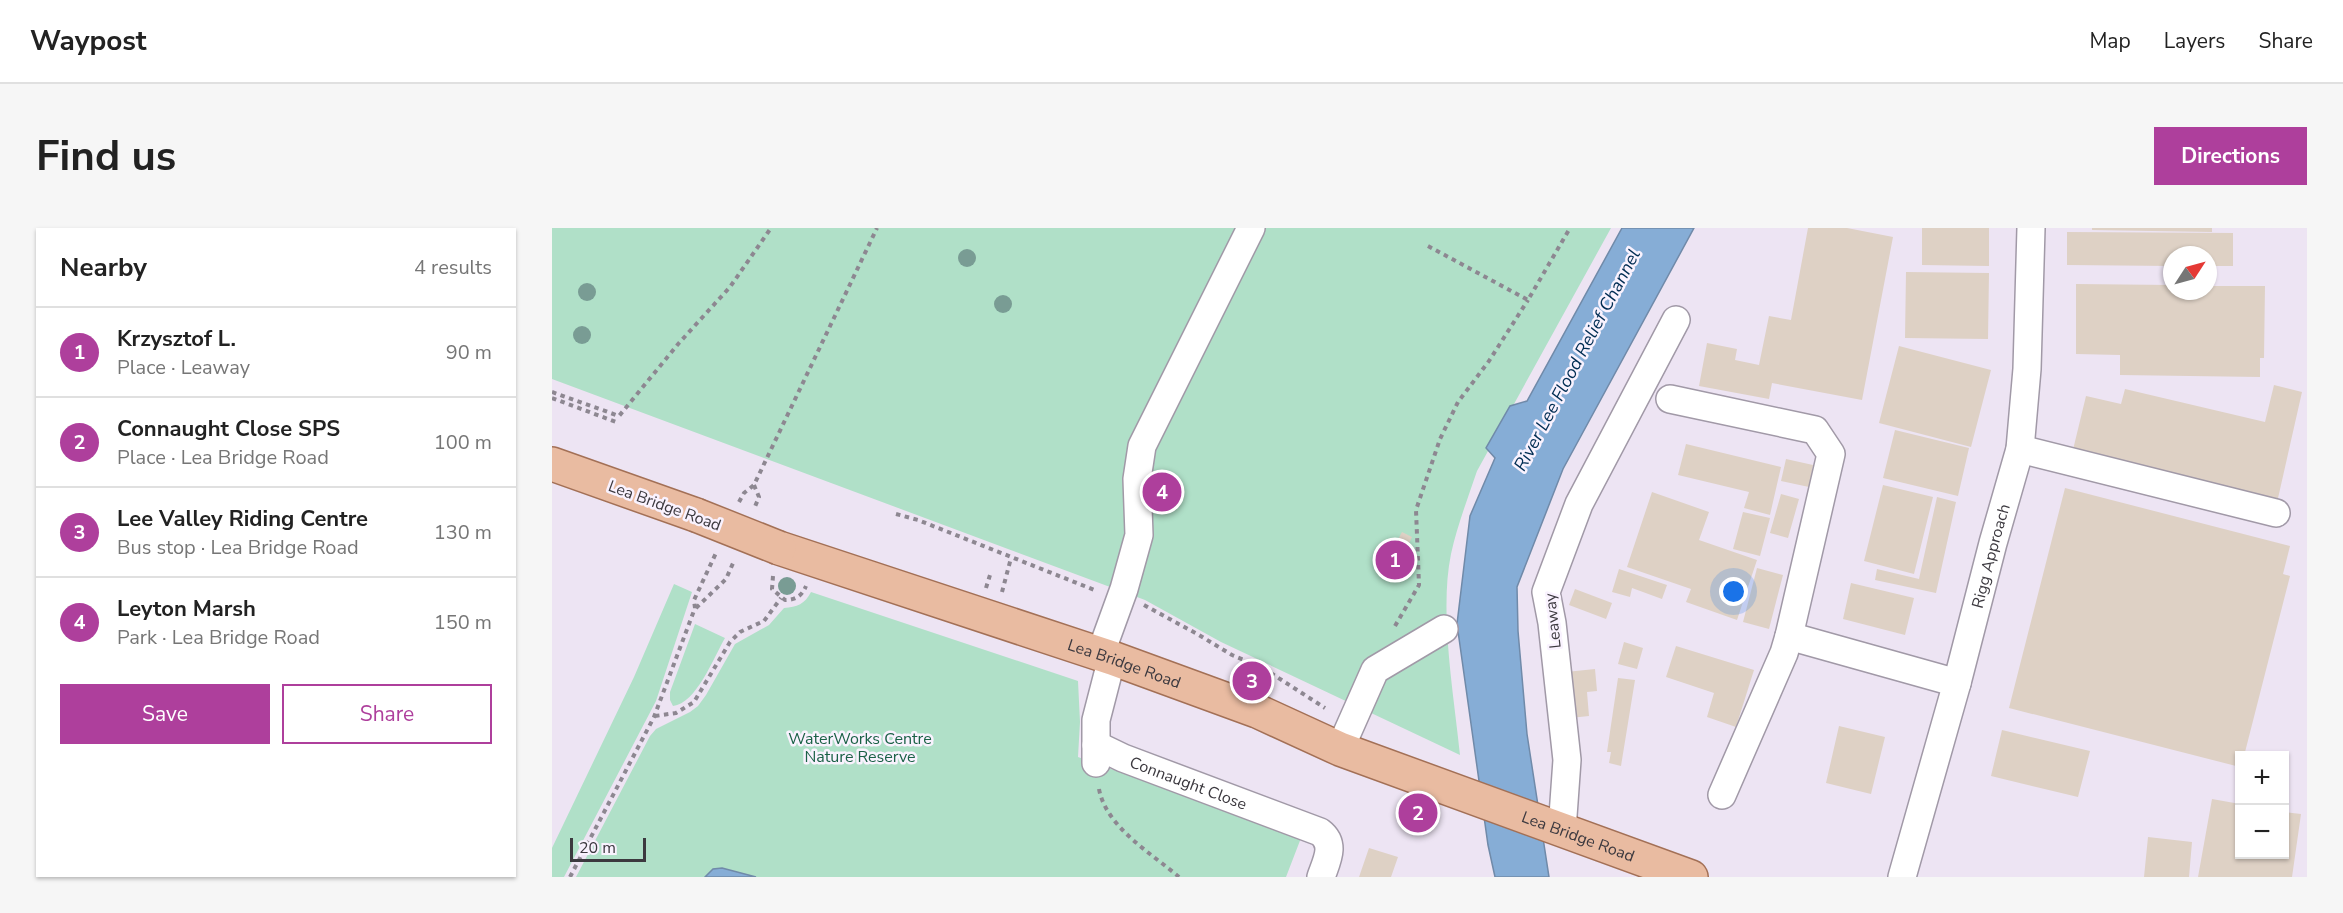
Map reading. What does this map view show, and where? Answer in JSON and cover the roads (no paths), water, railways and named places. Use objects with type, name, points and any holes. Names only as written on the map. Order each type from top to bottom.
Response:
[{"type":"main road","name":"Lea Bridge Road","points":[[552,464],[696,515],[777,560],[1106,657],[1257,711],[1340,749],[1553,827],[1653,870],[1691,877]]},
{"type":"street","points":[[1106,657],[1139,536],[1137,479],[1142,446],[1251,228]]},
{"type":"street","name":"Rigg Approach","points":[[1902,877],[1958,683],[1993,543],[2020,449],[2027,369],[2031,228]]},
{"type":"street","name":"Leaway","points":[[1553,827],[1567,760],[1552,623],[1546,592],[1579,504],[1676,320]]},
{"type":"street","points":[[1670,399],[1815,430],[1831,454],[1784,653],[1722,795]]},
{"type":"street","points":[[2020,449],[2276,513]]},
{"type":"street","points":[[1340,749],[1375,670],[1444,629]]},
{"type":"street","points":[[1789,636],[1958,683]]},
{"type":"street","name":"Connaught Close","points":[[1106,657],[1096,720],[1096,754],[1123,758],[1320,832],[1329,840],[1330,847],[1322,877]]},
{"type":"water","name":"River Lee Flood Relief Channel","points":[[1622,228],[1694,228],[1563,469],[1517,587],[1518,631],[1527,734],[1549,877],[1495,877],[1488,845],[1457,624],[1470,516],[1495,458],[1486,448],[1510,406],[1527,401]]},
{"type":"water","points":[[722,868],[756,877],[705,877],[713,869]]},
{"type":"place","name":"Leyton Marsh","points":[[1162,492]]},
{"type":"place","name":"Krzysztof L.","points":[[1395,560]]},
{"type":"place","name":"Lee Valley Riding Centre","points":[[1252,681]]},
{"type":"place","name":"Connaught Close SPS","points":[[1418,813]]},
{"type":"park label","name":"WaterWorks Centre Nature Reserve","points":[[860,747]]}]
